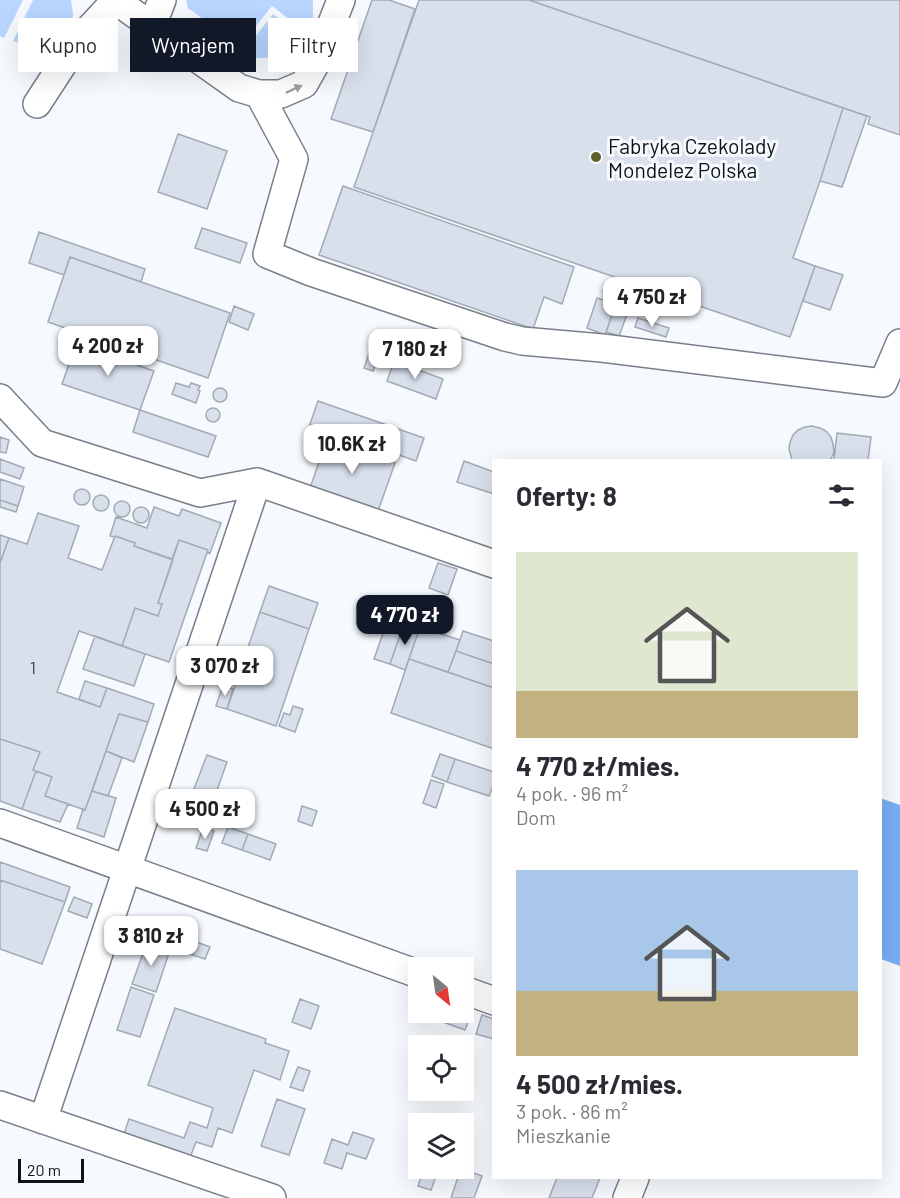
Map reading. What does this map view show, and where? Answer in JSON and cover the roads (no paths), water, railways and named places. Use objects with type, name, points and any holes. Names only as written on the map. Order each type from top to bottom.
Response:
[{"type":"lane","points":[[37,104],[78,41],[116,0],[142,18]]},
{"type":"lane","points":[[156,18],[162,0]]},
{"type":"lane","points":[[217,72],[239,88],[259,94],[281,94],[304,84],[317,61],[341,0]]},
{"type":"lane","points":[[259,94],[294,159],[267,254],[311,272],[522,341],[602,348],[883,383],[900,343]]},
{"type":"lane","points":[[0,398],[42,443],[200,493],[257,482],[492,563]]},
{"type":"lane","points":[[43,1120],[257,482]]},
{"type":"lane","points":[[0,823],[408,970]]},
{"type":"lane","points":[[474,994],[492,1000]]},
{"type":"lane","points":[[0,1105],[272,1198]]},
{"type":"lane","points":[[627,1198],[635,1179]]},
{"type":"water","points":[[882,799],[900,805],[900,966],[882,959]]},
{"type":"place","name":"Fabryka Czekolady Mondelez Polska","points":[[596,157]]}]
